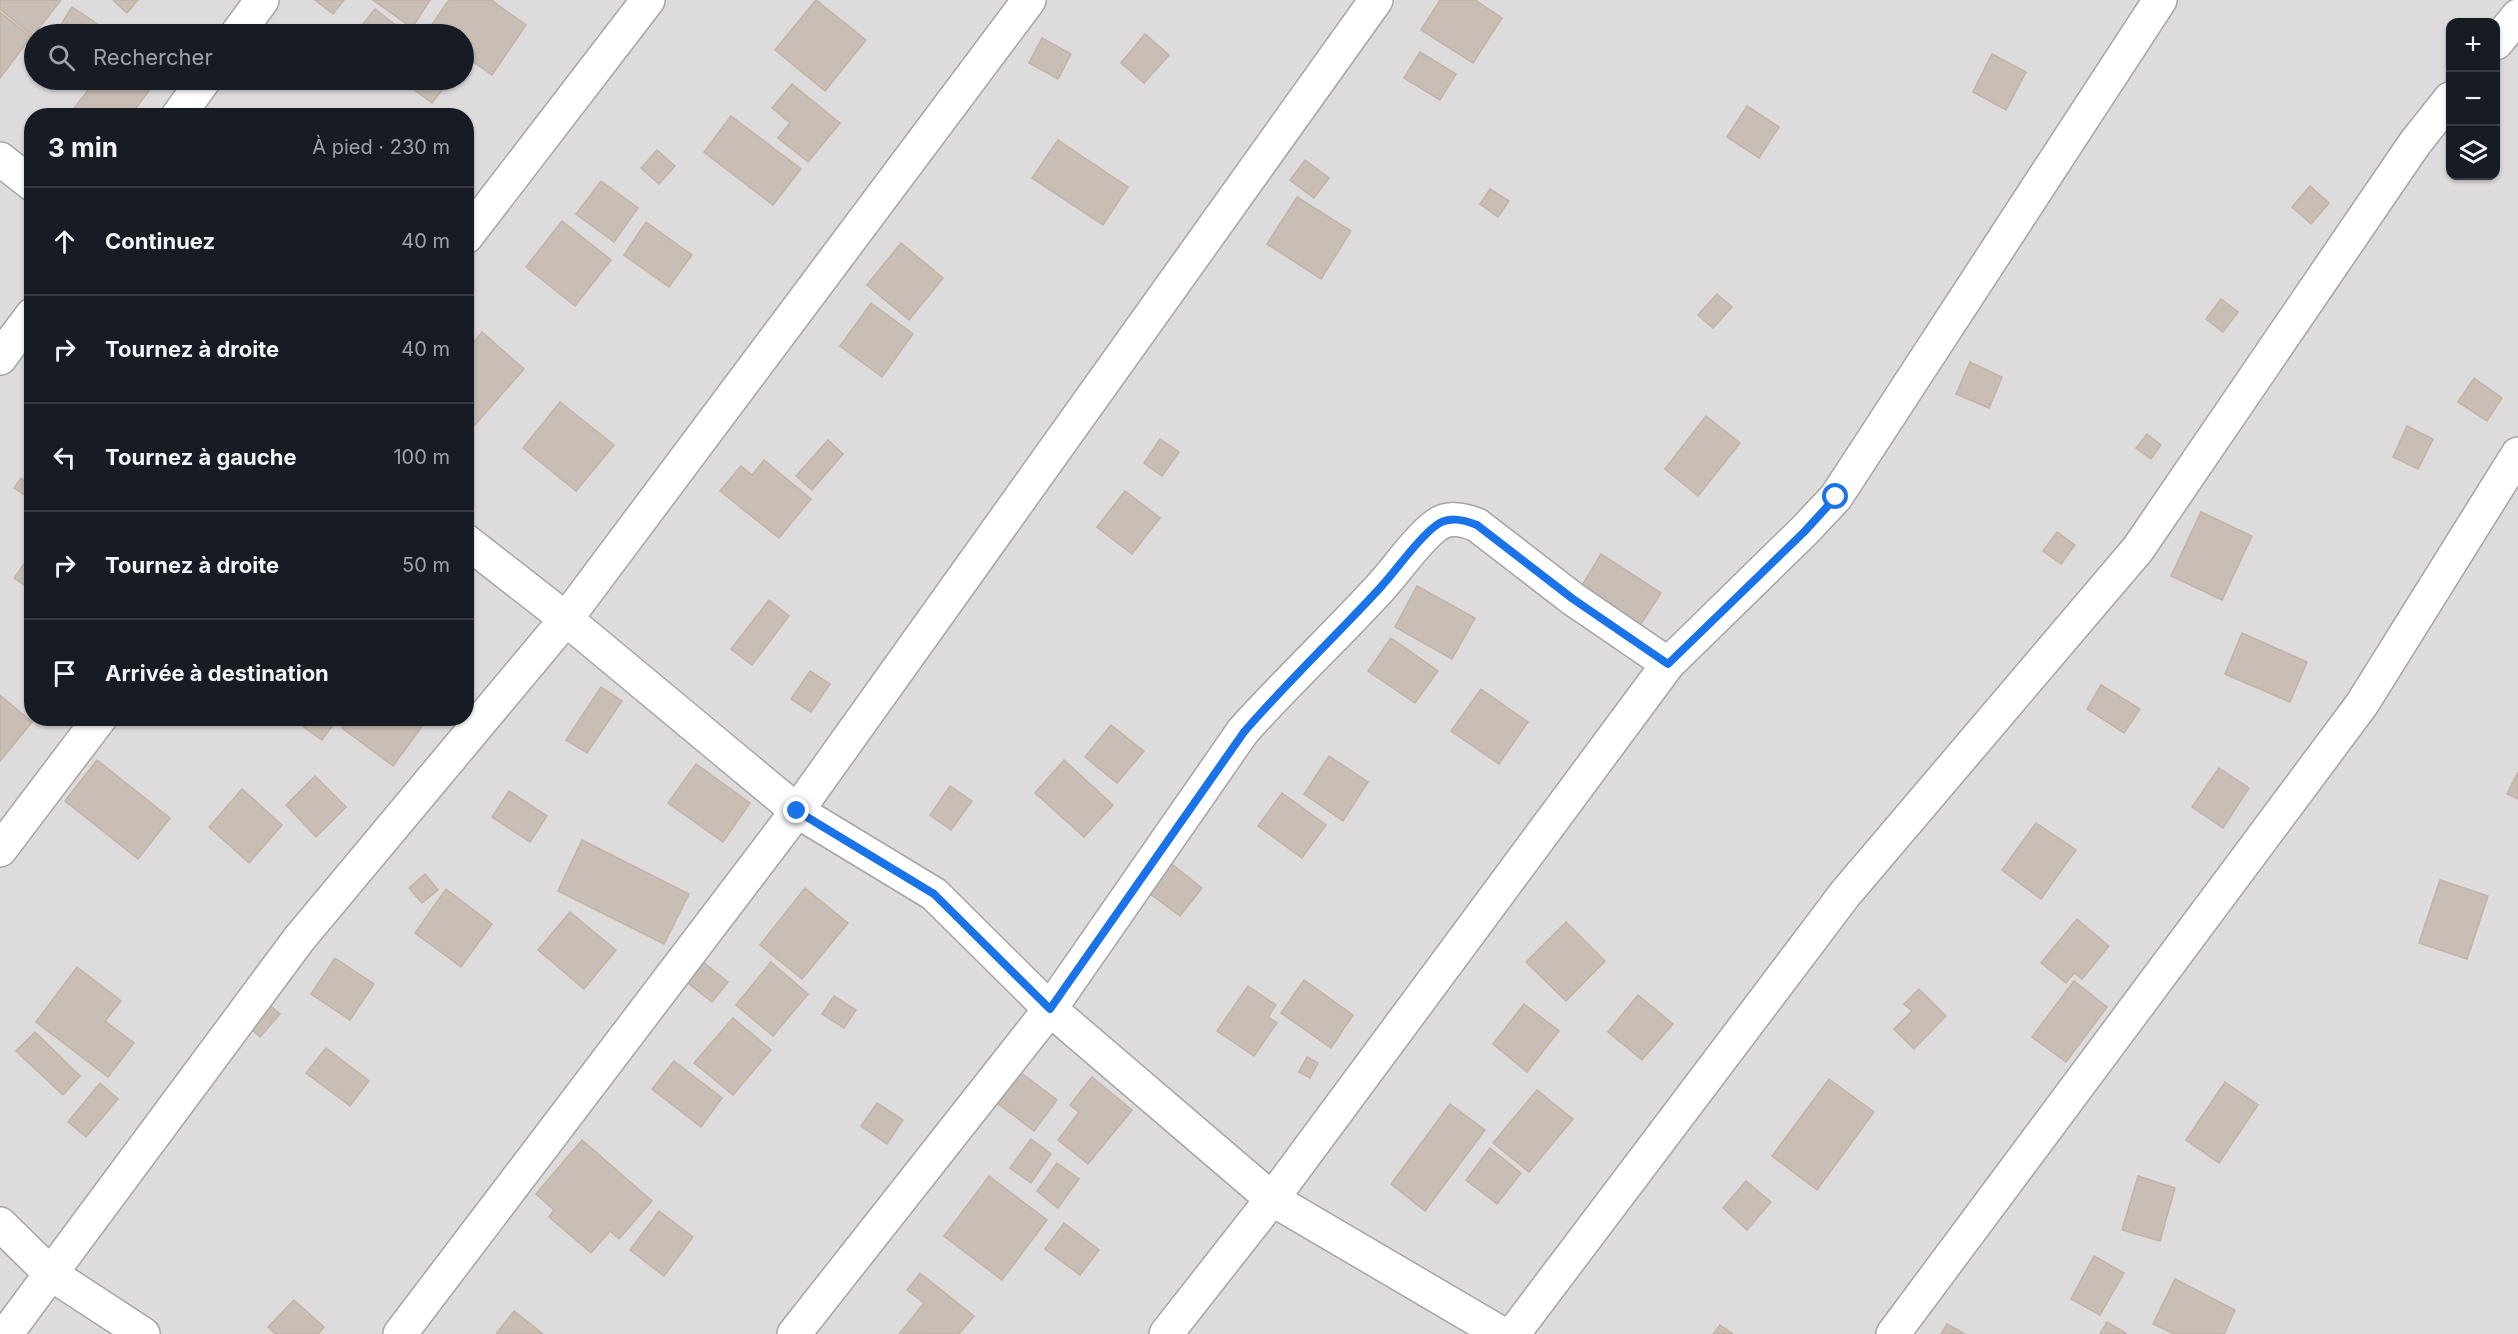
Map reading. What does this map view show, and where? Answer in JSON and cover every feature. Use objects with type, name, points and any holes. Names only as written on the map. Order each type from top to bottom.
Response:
[{"type":"street","points":[[244,24],[262,0]]},
{"type":"street","points":[[474,227],[648,0]]},
{"type":"street","points":[[6,1334],[299,939],[566,619],[1029,0]]},
{"type":"street","points":[[400,1334],[797,811],[1376,0]]},
{"type":"street","points":[[1166,1334],[1272,1199],[1668,664],[1805,531],[1836,497],[2160,0]]},
{"type":"street","points":[[2500,38],[2518,16]]},
{"type":"street","points":[[184,108],[197,90]]},
{"type":"street","points":[[1513,1334],[1845,894],[2138,549],[2415,143],[2446,105]]},
{"type":"street","points":[[0,159],[24,178]]},
{"type":"street","points":[[0,358],[24,326]]},
{"type":"street","points":[[1893,1334],[2362,704],[2518,454]]},
{"type":"street","points":[[794,1334],[1050,1009],[1244,732],[1276,694],[1378,590],[1434,526],[1449,519],[1462,519],[1477,525],[1573,599],[1668,664]]},
{"type":"street","points":[[474,547],[566,619],[797,811],[934,894],[1050,1009],[1272,1199],[1502,1334]]},
{"type":"street","points":[[0,850],[93,726]]},
{"type":"street","points":[[0,1224],[51,1274],[143,1334]]},
{"type":"shaded area","points":[[0,0],[2518,0],[2518,1334],[0,1334]]},
{"type":"building","points":[[0,0],[61,0],[42,24],[24,24],[24,29],[0,9]]},
{"type":"building","points":[[113,0],[138,0],[127,13]]},
{"type":"building","points":[[315,0],[344,0],[333,14]]},
{"type":"building","points":[[373,0],[430,0],[415,24],[406,24]]},
{"type":"building","points":[[449,0],[491,0],[526,25],[492,75],[474,62],[474,24],[432,24]]},
{"type":"building","points":[[816,0],[866,40],[825,91],[775,50]]},
{"type":"building","points":[[1440,0],[1475,0],[1502,18],[1473,63],[1421,30]]},
{"type":"building","points":[[72,7],[98,24],[61,24]]},
{"type":"building","points":[[375,9],[394,24],[363,24]]},
{"type":"building","points":[[0,12],[24,31],[24,46],[0,78]]},
{"type":"building","points":[[1145,34],[1169,55],[1144,83],[1121,63]]},
{"type":"building","points":[[1042,38],[1071,54],[1058,79],[1029,63]]},
{"type":"building","points":[[1420,52],[1456,74],[1440,100],[1404,78]]},
{"type":"building","points":[[1992,54],[2026,72],[2006,110],[1973,92]]},
{"type":"building","points":[[792,84],[840,123],[808,162],[778,138],[790,123],[772,108]]},
{"type":"building","points":[[88,90],[150,90],[136,108],[74,108]]},
{"type":"building","points":[[414,90],[442,90],[432,103]]},
{"type":"building","points":[[1747,106],[1779,127],[1759,158],[1727,137]]},
{"type":"building","points":[[731,116],[801,169],[773,205],[704,152]]},
{"type":"building","points":[[1058,140],[1128,187],[1103,225],[1032,178]]},
{"type":"building","points":[[657,150],[675,166],[659,184],[641,168]]},
{"type":"building","points":[[1305,160],[1329,178],[1314,198],[1290,180]]},
{"type":"building","points":[[601,181],[638,208],[614,242],[576,214]]},
{"type":"building","points":[[2310,186],[2329,203],[2311,224],[2292,207]]},
{"type":"building","points":[[1490,189],[1509,201],[1498,217],[1480,204]]},
{"type":"building","points":[[1297,197],[1351,231],[1321,279],[1267,244]]},
{"type":"building","points":[[562,221],[611,260],[575,306],[526,267]]},
{"type":"building","points":[[646,222],[692,255],[669,287],[624,255]]},
{"type":"building","points":[[901,243],[943,278],[909,320],[867,285]]},
{"type":"building","points":[[1717,294],[1732,307],[1713,328],[1698,315]]},
{"type":"building","points":[[2221,299],[2238,312],[2223,332],[2206,319]]},
{"type":"building","points":[[871,303],[913,334],[882,377],[840,346]]},
{"type":"building","points":[[482,332],[524,369],[474,426],[474,340]]},
{"type":"building","points":[[1970,362],[2002,377],[1989,408],[1956,394]]},
{"type":"building","points":[[2474,378],[2502,398],[2487,421],[2458,402]]},
{"type":"building","points":[[560,402],[614,445],[576,491],[523,448]]},
{"type":"building","points":[[1706,416],[1740,443],[1698,496],[1665,469]]},
{"type":"building","points":[[2407,426],[2433,439],[2418,469],[2393,457]]},
{"type":"building","points":[[2147,434],[2161,445],[2151,459],[2136,448]]},
{"type":"building","points":[[1160,439],[1179,452],[1162,476],[1144,463]]},
{"type":"building","points":[[828,440],[843,454],[812,490],[796,476]]},
{"type":"building","points":[[764,460],[811,499],[779,538],[720,491],[741,466],[752,475]]},
{"type":"building","points":[[21,478],[24,481],[24,495],[14,488]]},
{"type":"building","points":[[1125,491],[1160,518],[1132,554],[1097,527]]},
{"type":"building","points":[[2201,512],[2252,536],[2222,600],[2171,576]]},
{"type":"building","points":[[2057,532],[2075,545],[2061,564],[2043,551]]},
{"type":"building","points":[[1601,554],[1661,593],[1637,630],[1578,592]]},
{"type":"building","points":[[24,564],[24,585],[14,578]]},
{"type":"building","points":[[1417,586],[1475,618],[1452,659],[1395,627]]},
{"type":"building","points":[[769,600],[789,616],[752,665],[731,649]]},
{"type":"building","points":[[2242,633],[2307,662],[2290,702],[2225,674]]},
{"type":"building","points":[[1391,638],[1438,671],[1415,703],[1368,671]]},
{"type":"building","points":[[810,671],[830,684],[811,712],[791,699]]},
{"type":"building","points":[[2101,685],[2140,709],[2124,733],[2087,709]]},
{"type":"building","points":[[601,687],[622,701],[587,753],[566,740]]},
{"type":"building","points":[[1481,689],[1528,722],[1499,764],[1451,731]]},
{"type":"building","points":[[0,695],[24,715],[24,726],[29,726],[0,761]]},
{"type":"building","points":[[1111,725],[1144,751],[1117,783],[1085,757]]},
{"type":"building","points":[[303,726],[332,726],[322,740]]},
{"type":"building","points":[[343,726],[422,726],[393,766],[342,728]]},
{"type":"building","points":[[1329,756],[1368,782],[1343,821],[1304,794]]},
{"type":"building","points":[[97,760],[170,818],[138,859],[65,801]]},
{"type":"building","points":[[1064,760],[1113,805],[1084,837],[1035,793]]},
{"type":"building","points":[[696,764],[750,803],[723,842],[668,803]]},
{"type":"building","points":[[2219,768],[2249,788],[2223,828],[2192,807]]},
{"type":"building","points":[[2518,772],[2518,799],[2507,794]]},
{"type":"building","points":[[315,776],[346,807],[316,837],[286,805]]},
{"type":"building","points":[[950,786],[972,801],[951,830],[930,815]]},
{"type":"building","points":[[242,789],[282,825],[249,863],[209,827]]},
{"type":"building","points":[[509,791],[547,816],[530,842],[492,817]]},
{"type":"building","points":[[1282,793],[1326,825],[1302,858],[1258,826]]},
{"type":"building","points":[[2036,823],[2076,850],[2041,899],[2002,870]]},
{"type":"building","points":[[582,840],[689,894],[664,944],[558,891]]},
{"type":"building","points":[[1168,861],[1202,888],[1180,916],[1145,890]]},
{"type":"building","points":[[425,874],[438,890],[422,903],[409,888]]},
{"type":"building","points":[[2440,880],[2488,896],[2467,959],[2419,943]]},
{"type":"building","points":[[805,888],[848,923],[802,979],[760,945]]},
{"type":"building","points":[[446,889],[492,924],[461,967],[415,933]]},
{"type":"building","points":[[570,912],[616,950],[584,989],[538,950]]},
{"type":"building","points":[[2077,919],[2109,946],[2082,979],[2074,973],[2066,983],[2041,963]]},
{"type":"building","points":[[1566,922],[1605,961],[1566,1001],[1526,962]]},
{"type":"building","points":[[335,958],[374,984],[350,1020],[311,994]]},
{"type":"building","points":[[703,962],[728,982],[712,1002],[688,983]]},
{"type":"building","points":[[771,962],[808,994],[773,1036],[736,1005]]},
{"type":"building","points":[[77,967],[121,1001],[105,1021],[134,1043],[108,1077],[36,1022]]},
{"type":"building","points":[[1304,980],[1353,1015],[1331,1048],[1281,1013]]},
{"type":"building","points":[[2074,981],[2107,1007],[2066,1062],[2032,1037]]},
{"type":"building","points":[[1248,986],[1276,1005],[1268,1017],[1277,1023],[1254,1056],[1217,1031]]},
{"type":"building","points":[[1919,989],[1946,1016],[1914,1049],[1894,1029],[1912,1011],[1904,1004]]},
{"type":"building","points":[[1638,995],[1673,1024],[1642,1060],[1608,1032]]},
{"type":"building","points":[[834,996],[856,1010],[844,1028],[822,1014]]},
{"type":"building","points":[[264,1000],[280,1014],[260,1037],[244,1022]]},
{"type":"building","points":[[1524,1004],[1559,1031],[1527,1072],[1493,1044]]},
{"type":"building","points":[[733,1018],[771,1050],[733,1095],[694,1063]]},
{"type":"building","points":[[35,1032],[80,1076],[63,1095],[16,1051]]},
{"type":"building","points":[[326,1048],[369,1081],[350,1106],[306,1073]]},
{"type":"building","points":[[1307,1057],[1318,1063],[1310,1078],[1299,1072]]},
{"type":"building","points":[[674,1061],[722,1098],[701,1127],[652,1089]]},
{"type":"building","points":[[1020,1072],[1057,1100],[1034,1131],[997,1103]]},
{"type":"building","points":[[1092,1077],[1132,1110],[1088,1164],[1058,1140],[1079,1112],[1070,1105]]},
{"type":"building","points":[[1829,1079],[1874,1112],[1817,1190],[1772,1156]]},
{"type":"building","points":[[2225,1082],[2258,1105],[2219,1163],[2186,1140]]},
{"type":"building","points":[[100,1083],[118,1099],[86,1137],[68,1122]]},
{"type":"building","points":[[1537,1090],[1573,1119],[1529,1172],[1493,1143]]},
{"type":"building","points":[[877,1103],[903,1120],[887,1144],[861,1126]]},
{"type":"building","points":[[1450,1104],[1485,1130],[1425,1211],[1391,1184]]},
{"type":"building","points":[[1031,1139],[1051,1154],[1031,1183],[1010,1168]]},
{"type":"building","points":[[582,1140],[652,1201],[619,1239],[610,1231],[591,1253],[549,1217],[554,1210],[536,1194]]},
{"type":"building","points":[[1490,1148],[1521,1173],[1497,1204],[1466,1180]]},
{"type":"building","points":[[1057,1163],[1079,1179],[1058,1208],[1037,1191]]},
{"type":"building","points":[[989,1176],[1047,1220],[1002,1280],[944,1236]]},
{"type":"building","points":[[2138,1176],[2175,1188],[2160,1241],[2122,1230]]},
{"type":"building","points":[[1746,1181],[1771,1202],[1747,1230],[1723,1208]]},
{"type":"building","points":[[659,1211],[693,1237],[664,1276],[630,1250]]},
{"type":"building","points":[[1064,1223],[1099,1250],[1080,1275],[1045,1249]]},
{"type":"building","points":[[2094,1256],[2124,1273],[2100,1315],[2071,1299]]},
{"type":"building","points":[[920,1273],[974,1316],[959,1334],[900,1333],[924,1303],[907,1290]]},
{"type":"building","points":[[2175,1279],[2235,1310],[2224,1334],[2174,1334],[2153,1324]]},
{"type":"building","points":[[294,1300],[324,1327],[318,1334],[275,1334],[268,1327]]},
{"type":"building","points":[[514,1311],[543,1334],[496,1334]]},
{"type":"building","points":[[2107,1322],[2127,1334],[2100,1334]]},
{"type":"building","points":[[1947,1324],[1965,1334],[1941,1334]]},
{"type":"building","points":[[1720,1325],[1733,1334],[1713,1334]]},
{"type":"route","points":[[797,811],[934,894],[1050,1009],[1244,732],[1276,694],[1378,590],[1434,526],[1449,519],[1462,519],[1477,525],[1573,599],[1668,664],[1805,531],[1836,497]]}]
